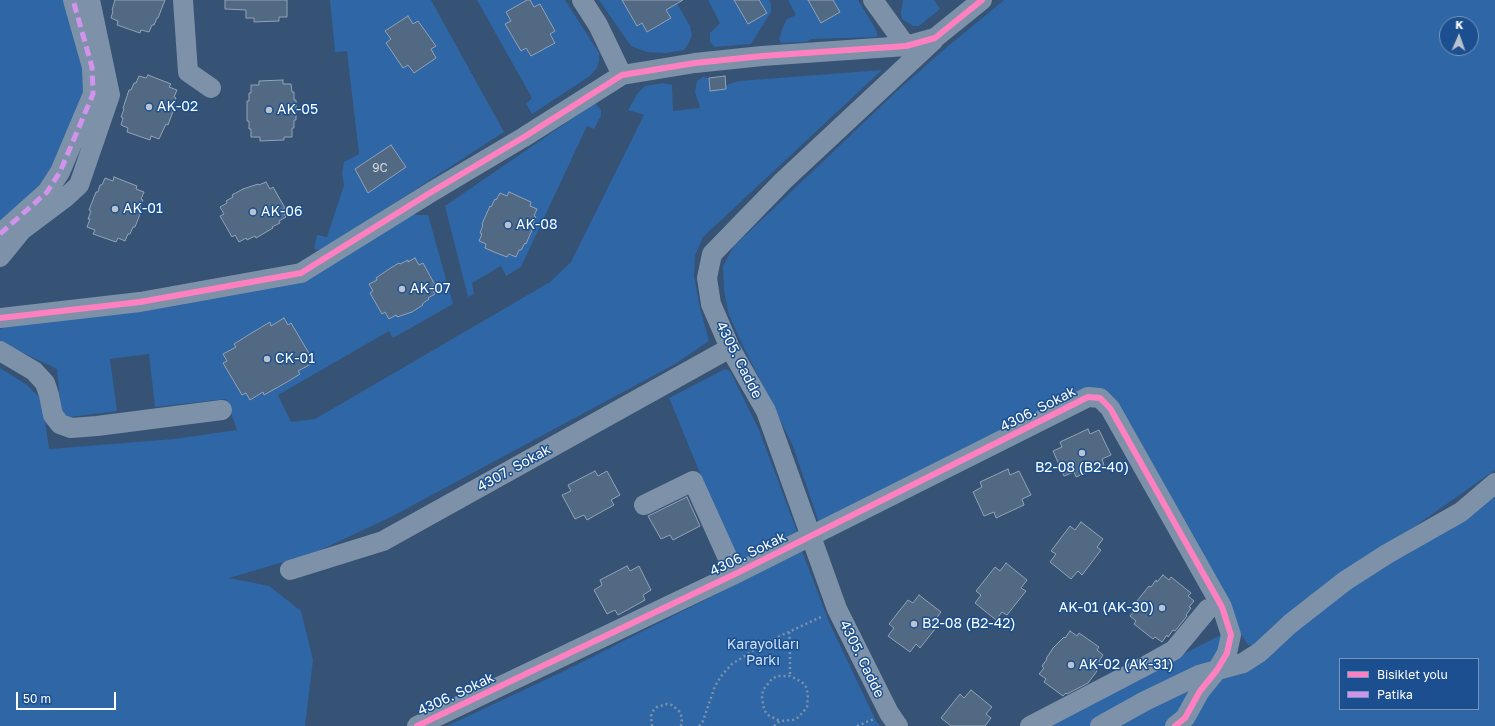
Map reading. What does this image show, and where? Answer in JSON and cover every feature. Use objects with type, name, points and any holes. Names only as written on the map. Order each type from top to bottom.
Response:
[{"type":"street","points":[[0,234],[47,192],[60,172],[93,94],[92,67],[73,0]]},
{"type":"street","points":[[0,257],[22,230],[66,197],[79,185],[110,95],[90,0]]},
{"type":"street","points":[[184,0],[188,72],[210,88]]},
{"type":"street","points":[[582,0],[598,25],[622,75]]},
{"type":"street","points":[[872,0],[906,46]]},
{"type":"street","name":"4305. Cadde","points":[[898,726],[889,712],[838,609],[766,411],[730,348],[711,304],[707,278],[712,254],[783,181],[935,38],[982,0]]},
{"type":"street","points":[[0,318],[140,302],[301,274],[622,75],[695,63],[762,56],[906,46],[935,38]]},
{"type":"street","name":"4307. Sokak","points":[[290,570],[383,541],[730,348]]},
{"type":"street","points":[[0,351],[34,371],[45,383],[53,415],[60,424],[72,428],[222,410]]},
{"type":"street","name":"4306. Sokak","points":[[417,726],[735,574],[1088,397],[1100,398],[1110,408],[1222,607],[1231,635],[1227,653],[1216,670]]},
{"type":"street","points":[[644,505],[693,481],[735,574]]},
{"type":"street","points":[[1100,726],[1199,675],[1244,663],[1260,652],[1290,624],[1345,581],[1387,554],[1461,512],[1495,483]]},
{"type":"street","points":[[1030,726],[1174,650],[1208,608]]},
{"type":"street","points":[[1175,726],[1185,718],[1200,691],[1216,670]]},
{"type":"path","points":[[699,726],[703,721],[716,686],[732,664],[765,643],[838,609]]},
{"type":"path","points":[[789,632],[790,676]]},
{"type":"path","points":[[777,676],[790,676],[802,682],[806,687],[808,694],[807,707],[799,717],[793,720],[780,721],[768,715],[764,710],[762,703],[763,690],[771,680],[777,676]]},
{"type":"path","points":[[652,726],[651,716],[653,711],[657,707],[667,704],[672,705],[680,712],[682,718],[681,726]]},
{"type":"path","points":[[774,726],[780,721]]},
{"type":"green space","points":[[0,0],[69,0],[84,56],[85,102],[58,169],[0,230]]},
{"type":"green space","points":[[330,0],[431,0],[504,132],[322,250],[314,249],[317,235],[327,237],[344,185],[342,173],[344,162],[359,154],[347,51],[335,52]]},
{"type":"green space","points":[[477,0],[565,0],[599,53],[597,68],[590,76],[532,114],[526,104],[532,98]]},
{"type":"green space","points":[[599,0],[675,0],[690,26],[692,35],[689,43],[684,50],[666,53],[647,52],[631,46]]},
{"type":"green space","points":[[708,0],[769,0],[771,4],[771,12],[751,44],[715,47],[710,42],[710,33],[720,23]]},
{"type":"green space","points":[[788,0],[858,0],[875,28],[877,37],[811,39],[807,42],[781,43],[779,39],[787,19],[796,15]]},
{"type":"green space","points":[[903,0],[934,0],[940,9],[919,26],[913,26],[902,19],[901,12]]},
{"type":"green space","points":[[1004,0],[1495,0],[1495,470],[1323,591],[1261,645],[1248,645],[1233,622],[1109,398],[819,523],[793,446],[729,315],[724,291],[723,266],[734,246],[897,91],[941,52]]},
{"type":"green space","points":[[882,70],[703,237],[695,256],[694,276],[700,308],[709,341],[675,364],[391,517],[314,553],[229,578],[269,586],[301,611],[313,660],[305,726],[0,726],[0,368],[27,385],[42,400],[49,449],[174,439],[237,430],[226,399],[155,407],[149,354],[110,359],[117,411],[62,418],[57,369],[0,342],[0,329],[7,326],[290,282],[412,215],[428,215],[453,304],[393,338],[389,331],[278,395],[291,422],[315,419],[550,282],[571,262],[644,115],[628,110],[638,93],[645,86],[663,83],[672,85],[673,111],[700,108],[695,92],[697,81],[703,77],[709,78],[710,91],[726,89],[726,85],[739,81]]},
{"type":"green space","points":[[595,103],[601,110],[601,116],[594,129],[587,126],[521,267],[506,276],[501,266],[472,283],[474,294],[468,297],[445,206]]},
{"type":"green space","points":[[725,369],[730,371],[759,430],[798,534],[739,563],[736,560],[669,398]]},
{"type":"green space","points":[[1495,491],[1495,726],[1183,726],[1224,676],[1326,601]]},
{"type":"green space","name":"Karayolları Parkı","points":[[802,551],[829,622],[876,721],[880,726],[447,726],[562,672]]},
{"type":"green space","points":[[1223,634],[1218,656],[1211,664],[1092,726],[1040,726]]},
{"type":"green space","points":[[1174,691],[1193,691],[1171,726],[1109,726]]},
{"type":"building","points":[[115,0],[165,0],[158,18],[154,25],[152,25],[149,32],[141,30],[140,33],[117,25],[118,21],[111,18]]},
{"type":"building","points":[[225,0],[287,0],[287,17],[279,17],[279,21],[254,22],[254,18],[246,18],[246,10],[225,9]]},
{"type":"building","points":[[527,0],[530,0],[534,7],[540,4],[555,31],[550,34],[555,43],[531,56],[526,48],[521,51],[505,24],[511,21],[506,12]]},
{"type":"building","points":[[622,0],[683,0],[666,10],[671,18],[647,32],[642,23],[637,26]]},
{"type":"building","points":[[734,0],[759,0],[767,13],[748,24]]},
{"type":"building","points":[[808,0],[833,0],[840,12],[821,23]]},
{"type":"building","points":[[408,16],[413,24],[418,21],[436,46],[431,49],[436,58],[414,73],[408,65],[403,68],[386,43],[391,39],[385,31]]},
{"type":"building","name":"AK-02","points":[[148,75],[171,84],[169,87],[177,90],[174,97],[176,98],[173,106],[175,107],[168,125],[166,124],[159,139],[151,136],[150,140],[127,132],[128,128],[121,125],[123,108],[129,90],[131,90],[134,83],[136,83],[139,76],[146,78]]},
{"type":"building","points":[[725,76],[726,89],[710,91],[709,78]]},
{"type":"building","name":"AK-05","points":[[283,80],[283,84],[291,84],[292,92],[294,92],[294,100],[296,100],[296,120],[294,120],[294,128],[292,128],[292,137],[284,137],[284,140],[260,141],[260,137],[251,137],[249,121],[247,121],[247,101],[249,101],[249,93],[251,93],[251,85],[259,85],[259,81]]},
{"type":"building","points":[[391,145],[406,167],[368,193],[355,169]]},
{"type":"building","name":"AK-01","points":[[114,177],[137,186],[136,189],[144,192],[141,199],[143,200],[140,208],[142,209],[135,227],[133,227],[130,234],[128,234],[125,241],[118,238],[116,242],[93,234],[95,230],[87,227],[91,211],[89,210],[96,192],[98,192],[100,185],[102,185],[105,178],[113,181]]},
{"type":"building","name":"AK-06","points":[[266,182],[270,189],[273,187],[285,208],[282,210],[286,217],[279,221],[280,223],[272,227],[273,228],[256,238],[255,236],[247,240],[246,238],[239,242],[235,235],[232,237],[220,216],[224,214],[220,207],[233,197],[232,195],[243,189]]},
{"type":"building","name":"AK-08","points":[[509,192],[531,202],[530,206],[537,209],[534,216],[536,217],[534,225],[526,244],[525,243],[521,250],[519,250],[516,257],[509,254],[507,257],[494,252],[485,248],[486,244],[479,241],[482,234],[480,233],[482,224],[490,206],[491,207],[500,193],[507,196]]},
{"type":"building","name":"AK-07","points":[[415,258],[419,265],[423,263],[435,285],[431,287],[435,294],[428,298],[429,299],[422,304],[423,305],[412,312],[397,317],[396,315],[389,319],[385,312],[382,314],[370,293],[373,291],[369,284],[377,280],[376,278],[399,263],[400,264],[408,260],[408,262]]},
{"type":"building","name":"CK-01","points":[[284,318],[288,325],[291,323],[310,355],[307,357],[311,364],[298,371],[300,374],[287,382],[264,395],[263,392],[250,400],[246,393],[242,395],[223,363],[227,361],[223,354],[236,347],[234,344],[270,322],[271,326]]},
{"type":"building","name":"B2-08 (B2-40)","points":[[1088,429],[1090,434],[1099,430],[1111,455],[1102,459],[1104,465],[1076,477],[1074,472],[1064,476],[1053,451],[1062,447],[1060,442]]},
{"type":"building","points":[[1008,469],[1010,475],[1019,471],[1031,495],[1022,499],[1024,505],[996,518],[994,512],[984,516],[973,492],[982,487],[980,482]]},
{"type":"building","points":[[595,471],[598,476],[607,471],[620,495],[611,500],[614,505],[587,520],[584,515],[575,519],[562,495],[571,491],[568,485]]},
{"type":"building","points":[[687,497],[700,526],[673,540],[670,535],[661,539],[648,516]]},
{"type":"building","points":[[1081,522],[1103,539],[1097,547],[1101,550],[1082,575],[1078,571],[1071,579],[1050,562],[1056,554],[1051,551],[1070,526],[1075,530]]},
{"type":"building","points":[[1006,563],[1027,580],[1021,588],[1026,591],[1007,615],[1002,612],[996,620],[975,603],[981,595],[976,591],[995,567],[1000,571]]},
{"type":"building","points":[[627,566],[630,571],[639,566],[651,590],[643,595],[645,600],[618,615],[615,610],[607,614],[594,590],[602,585],[600,580]]},
{"type":"building","name":"AK-01 (AK-30)","points":[[1163,575],[1169,580],[1171,577],[1191,593],[1188,596],[1194,601],[1189,607],[1191,608],[1186,615],[1187,616],[1175,631],[1173,630],[1168,637],[1167,635],[1162,642],[1155,637],[1153,639],[1134,624],[1136,621],[1130,616],[1135,610],[1133,609],[1138,602],[1137,601],[1149,586],[1151,587],[1156,580],[1157,582]]},
{"type":"building","name":"B2-08 (B2-42)","points":[[919,595],[941,612],[935,620],[939,624],[920,648],[916,644],[910,652],[888,636],[894,628],[889,624],[908,600],[913,603]]},
{"type":"building","name":"AK-02 (AK-31)","points":[[1070,631],[1077,636],[1079,633],[1099,647],[1097,650],[1103,655],[1096,669],[1097,671],[1088,683],[1067,694],[1066,693],[1063,696],[1044,682],[1046,679],[1039,674],[1044,668],[1042,666],[1053,648],[1064,637],[1065,638]]},
{"type":"building","points":[[971,690],[992,707],[986,714],[991,718],[985,726],[951,726],[941,718],[960,694],[964,698]]},
{"type":"marked path","points":[[0,234],[47,192],[60,172],[93,94],[92,67],[73,0]]},
{"type":"cycle path","points":[[0,318],[140,302],[301,273],[433,191],[524,137],[622,75],[695,63],[762,56],[906,46],[935,38],[982,0]]},
{"type":"cycle path","points":[[417,726],[735,574],[1088,397],[1100,398],[1110,408],[1222,607],[1231,635],[1227,653],[1217,670],[1200,691],[1185,718],[1175,726]]},
{"type":"place","name":"AK-02","points":[[149,107]]},
{"type":"place","name":"AK-05","points":[[269,110]]},
{"type":"place","name":"AK-01","points":[[115,209]]},
{"type":"place","name":"AK-06","points":[[253,212]]},
{"type":"place","name":"AK-08","points":[[508,225]]},
{"type":"place","name":"AK-07","points":[[402,289]]},
{"type":"place","name":"CK-01","points":[[267,359]]},
{"type":"place","name":"B2-08 (B2-40)","points":[[1082,453]]},
{"type":"place","name":"AK-01 (AK-30)","points":[[1162,608]]},
{"type":"place","name":"B2-08 (B2-42)","points":[[914,624]]},
{"type":"place","name":"AK-02 (AK-31)","points":[[1071,665]]}]
